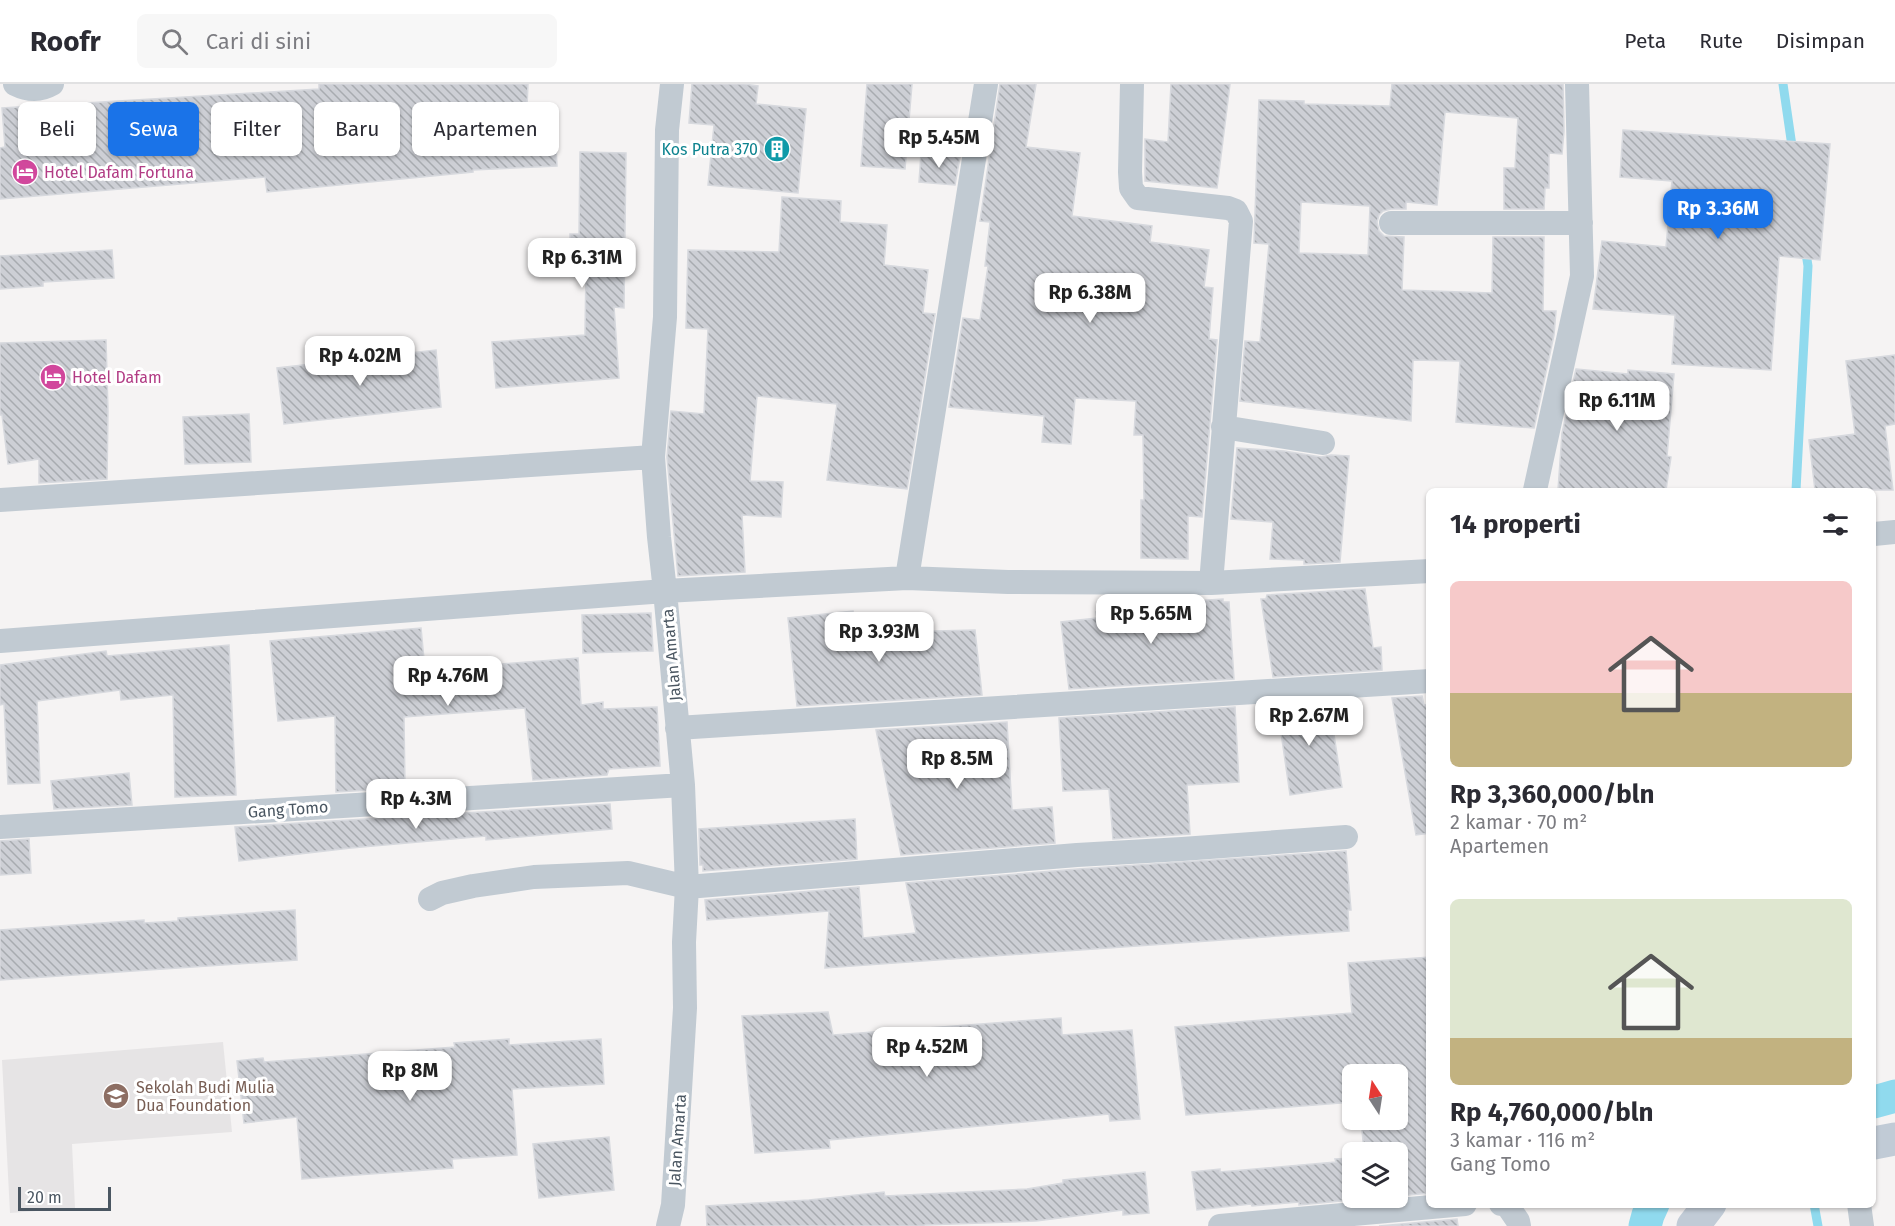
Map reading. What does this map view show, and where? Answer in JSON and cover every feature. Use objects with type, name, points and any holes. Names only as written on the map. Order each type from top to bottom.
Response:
[{"type":"street","points":[[15,84],[35,90],[52,84]]},
{"type":"street","name":"Jalan Amarta","points":[[668,1226],[673,1205],[685,1008],[684,942],[687,887],[683,785],[653,457],[665,317],[667,130],[672,84]]},
{"type":"street","points":[[908,578],[986,84]]},
{"type":"street","points":[[1132,84],[1130,172],[1131,188],[1138,198],[1228,208],[1236,211],[1241,221],[1211,583]]},
{"type":"street","points":[[1535,488],[1582,276],[1577,84]]},
{"type":"street","points":[[1391,223],[1581,223]]},
{"type":"street","points":[[1223,427],[1323,443]]},
{"type":"street","points":[[0,500],[653,457]]},
{"type":"street","points":[[1876,534],[1895,532]]},
{"type":"street","points":[[0,641],[665,591],[908,578],[1008,582],[1211,583],[1426,571]]},
{"type":"street","points":[[677,728],[1426,681]]},
{"type":"street","name":"Gang Tomo","points":[[0,827],[683,785]]},
{"type":"street","points":[[430,900],[442,893],[463,888],[534,877],[628,873],[687,887],[1065,856],[1346,837]]},
{"type":"street","points":[[1876,1143],[1895,1139]]},
{"type":"street","points":[[1227,1226],[1426,1208]]},
{"type":"street","points":[[1509,1208],[1519,1226]]},
{"type":"street","points":[[1693,1226],[1707,1208]]},
{"type":"street","points":[[1859,1208],[1862,1226]]},
{"type":"shaded area","name":"Sekolah Budi Mulia Dua Foundation","points":[[223,1042],[232,1132],[72,1144],[75,1208],[10,1213],[2,1060]]},
{"type":"building","points":[[319,84],[528,84],[527,102],[412,102],[412,156],[556,156],[557,166],[473,170],[473,172],[267,192],[265,177],[0,199],[0,148],[5,147],[2,108],[18,107],[18,156],[96,156],[96,102],[319,89]]},
{"type":"building","points":[[692,84],[758,86],[756,104],[806,109],[798,193],[708,185],[714,125],[689,123]]},
{"type":"building","points":[[867,84],[912,84],[905,169],[861,166]]},
{"type":"building","points":[[1000,84],[1036,84],[1026,147],[1080,153],[1072,216],[1152,226],[1150,242],[1209,250],[1204,287],[1213,288],[1209,339],[1217,340],[1202,517],[1188,516],[1188,559],[1141,558],[1141,500],[1144,500],[1143,435],[1134,435],[1136,401],[1075,398],[1071,444],[1042,442],[1044,416],[949,407],[963,318],[980,320],[988,266],[985,266],[990,222],[980,221]]},
{"type":"building","points":[[1171,84],[1230,84],[1217,188],[1145,181],[1145,139],[1168,142]]},
{"type":"building","points":[[1392,84],[1563,84],[1562,154],[1549,153],[1549,188],[1545,188],[1544,209],[1504,209],[1504,168],[1515,168],[1518,118],[1445,112],[1437,205],[1406,202],[1406,209],[1383,211],[1377,222],[1379,231],[1384,236],[1404,237],[1402,290],[1492,293],[1493,237],[1544,237],[1543,311],[1556,311],[1554,335],[1534,428],[1456,422],[1460,361],[1413,360],[1411,421],[1240,401],[1245,341],[1260,342],[1269,244],[1254,243],[1259,100],[1304,101],[1304,104],[1390,106]],"holes":[[[1301,202],[1370,206],[1368,255],[1299,253]]]},
{"type":"building","points":[[1623,130],[1830,144],[1820,260],[1779,256],[1771,370],[1672,364],[1675,315],[1593,309],[1602,241],[1666,247],[1672,181],[1620,177]]},
{"type":"building","points":[[580,152],[626,153],[624,308],[614,307],[619,378],[496,388],[492,342],[585,335],[586,267],[570,267],[570,234],[579,234]]},
{"type":"building","points":[[921,153],[960,157],[955,185],[919,182]]},
{"type":"building","points":[[782,197],[841,201],[840,222],[887,225],[884,265],[928,270],[923,313],[935,314],[907,489],[827,480],[837,404],[757,396],[750,481],[783,482],[781,517],[742,515],[745,572],[678,576],[667,457],[671,411],[704,414],[708,329],[686,328],[688,250],[779,252]]},
{"type":"building","points":[[112,250],[114,278],[43,282],[43,286],[0,289],[0,256]]},
{"type":"building","points":[[106,340],[107,479],[39,483],[39,459],[8,464],[2,415],[0,415],[0,343]]},
{"type":"building","points":[[436,350],[441,407],[284,424],[277,368]]},
{"type":"building","points":[[1895,355],[1895,424],[1885,426],[1893,490],[1815,488],[1809,440],[1855,434],[1846,361]]},
{"type":"building","points":[[1576,369],[1628,374],[1628,370],[1674,374],[1667,456],[1671,457],[1666,488],[1558,488],[1562,433]]},
{"type":"building","points":[[249,414],[251,462],[185,464],[183,417]]},
{"type":"building","points":[[1237,448],[1284,451],[1321,457],[1349,456],[1340,562],[1304,564],[1304,560],[1270,559],[1273,522],[1231,519]]},
{"type":"building","points":[[1365,589],[1373,648],[1381,647],[1382,670],[1273,677],[1261,599],[1266,599],[1267,595]]},
{"type":"building","points":[[1223,599],[1223,602],[1229,602],[1234,679],[1069,689],[1061,622],[1097,618],[1096,612],[1145,606],[1145,604]]},
{"type":"building","points":[[853,611],[855,633],[975,630],[982,695],[797,706],[788,618]]},
{"type":"building","points":[[651,613],[653,651],[583,653],[582,615]]},
{"type":"building","points":[[421,628],[425,670],[578,658],[581,705],[603,702],[603,709],[657,707],[660,766],[609,769],[607,775],[533,780],[525,708],[404,717],[405,788],[336,792],[335,716],[278,721],[270,641]]},
{"type":"building","points":[[229,645],[236,795],[175,797],[173,695],[121,700],[120,690],[37,701],[40,783],[8,784],[4,704],[0,705],[0,665],[106,651],[107,656]]},
{"type":"building","points":[[1422,696],[1424,705],[1426,705],[1426,834],[1416,835],[1392,698]]},
{"type":"building","points":[[1329,702],[1342,787],[1290,795],[1277,705]]},
{"type":"building","points":[[1235,707],[1239,782],[1187,785],[1190,834],[1113,839],[1109,789],[1063,791],[1059,718]]},
{"type":"building","points":[[1007,722],[1012,810],[1052,807],[1055,843],[901,855],[876,730]]},
{"type":"building","points":[[129,773],[132,805],[54,809],[51,781]]},
{"type":"building","points":[[610,804],[612,829],[486,840],[486,836],[239,861],[235,827]]},
{"type":"building","points":[[855,819],[857,859],[703,871],[703,865],[700,865],[699,829]]},
{"type":"building","points":[[29,839],[31,873],[0,875],[0,841]]},
{"type":"building","points":[[1346,851],[1351,910],[1348,910],[1349,931],[825,968],[829,911],[707,920],[705,900],[859,887],[863,938],[916,933],[906,883]]},
{"type":"building","points":[[295,910],[297,960],[0,980],[0,930],[144,920],[144,923],[178,921],[178,918]]},
{"type":"building","points":[[1426,957],[1426,1193],[1408,1195],[1408,1142],[1363,1142],[1362,1130],[1408,1130],[1408,1064],[1342,1064],[1342,1103],[1186,1115],[1175,1027],[1352,1013],[1348,963]]},
{"type":"building","points":[[828,1012],[833,1035],[1061,1018],[1062,1035],[1132,1030],[1140,1119],[1110,1121],[1109,1114],[829,1140],[830,1148],[755,1153],[742,1016]]},
{"type":"building","points":[[509,1039],[509,1045],[601,1039],[604,1084],[512,1089],[517,1155],[452,1159],[453,1168],[302,1179],[297,1117],[244,1123],[237,1061],[263,1058],[264,1062],[455,1047],[454,1043]]},
{"type":"building","points":[[609,1137],[614,1190],[539,1198],[533,1144]]},
{"type":"building","points":[[1335,1159],[1342,1159],[1342,1201],[1299,1205],[1299,1202],[1252,1206],[1251,1204],[1197,1210],[1192,1172],[1220,1169],[1220,1172],[1336,1162]]},
{"type":"building","points":[[1145,1172],[1149,1213],[1123,1215],[1123,1210],[1036,1221],[924,1226],[707,1226],[706,1206],[809,1200],[884,1192],[885,1196],[1027,1189],[1063,1183],[1063,1180]]},
{"type":"building","points":[[1457,1219],[1458,1226],[1379,1226]]},
{"type":"waterway","points":[[1783,84],[1793,153]]},
{"type":"waterway","points":[[1796,488],[1808,266],[1805,247]]},
{"type":"waterway","points":[[1876,1101],[1895,1096]]},
{"type":"waterway","points":[[1645,1226],[1651,1208]]},
{"type":"waterway","points":[[1815,1208],[1818,1226]]},
{"type":"place","name":"Kos Putra 370","points":[[777,149]]},
{"type":"place","name":"Hotel Dafam Fortuna","points":[[25,172]]},
{"type":"place","name":"Hotel Dafam","points":[[53,377]]},
{"type":"place","name":"Sekolah Budi Mulia Dua Foundation","points":[[116,1096]]}]
